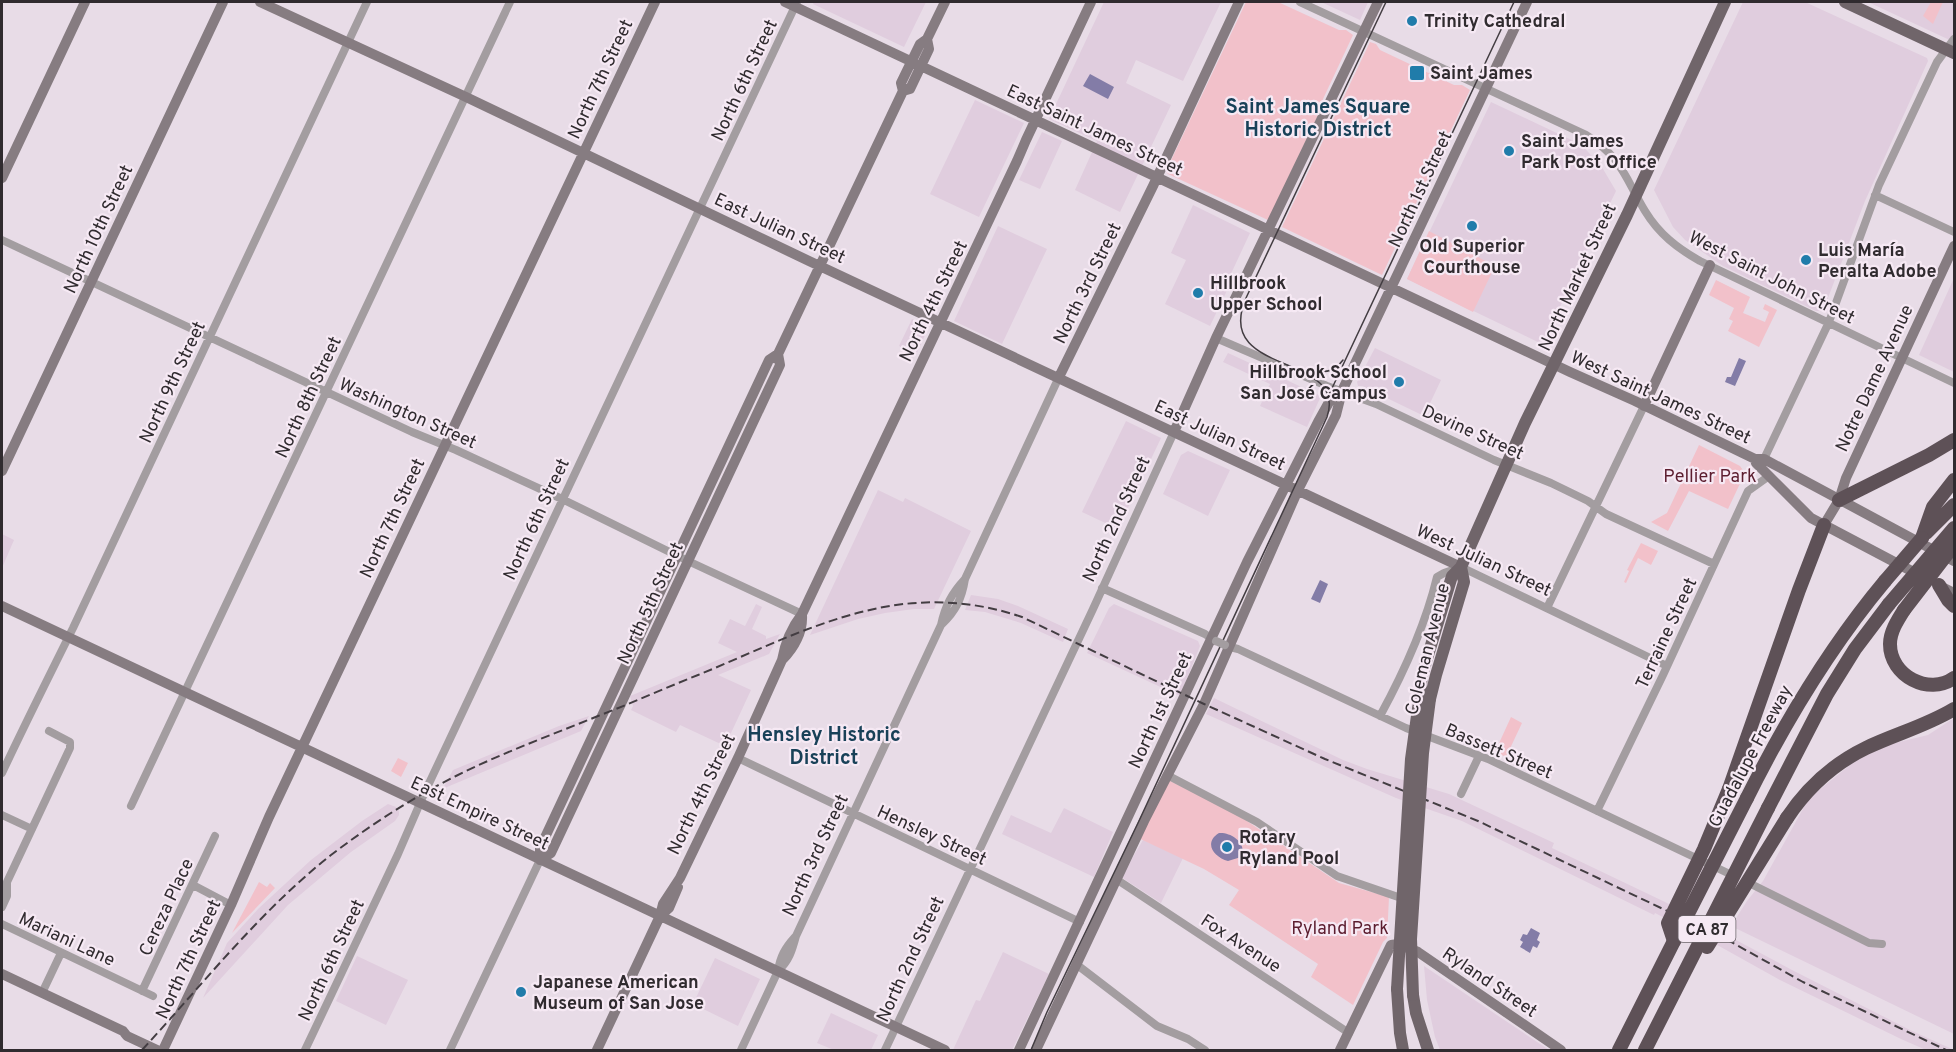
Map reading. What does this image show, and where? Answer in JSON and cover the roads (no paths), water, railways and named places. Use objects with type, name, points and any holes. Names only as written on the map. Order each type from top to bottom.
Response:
[{"type":"highway","points":[[1839,500],[1922,459],[1954,440]]},
{"type":"highway","points":[[1954,480],[1933,507],[1936,515],[1954,505]]},
{"type":"highway","name":"Guadalupe Freeway","points":[[1618,1050],[1783,728],[1805,690],[1832,649],[1872,596],[1922,538],[1936,515]]},
{"type":"highway","points":[[1674,941],[1668,923],[1704,849],[1729,789],[1824,525]]},
{"type":"highway","name":"CA 87","points":[[1645,1050],[1827,694],[1855,649],[1889,604],[1954,528]]},
{"type":"highway","points":[[1954,545],[1904,610],[1892,631],[1890,646],[1893,659],[1902,672],[1920,684],[1941,684],[1954,678]]},
{"type":"highway","points":[[1939,585],[1954,606]]},
{"type":"highway","points":[[1654,1050],[1724,918],[1787,818],[1810,788],[1825,773],[1848,758],[1954,709]]},
{"type":"main road","points":[[2,178],[85,2]]},
{"type":"main road","name":"North 10th Street","points":[[2,471],[223,2]]},
{"type":"main road","name":"East Julian Street","points":[[260,2],[466,96],[700,209],[1286,484]]},
{"type":"main road","name":"North 7th Street","points":[[162,1050],[269,817],[655,2]]},
{"type":"main road","name":"North 5th Street","points":[[540,860],[540,848],[769,360],[778,354],[903,91],[910,89],[916,64],[929,49],[927,39],[945,2]]},
{"type":"main road","name":"North 4th Street","points":[[597,1050],[660,916],[669,891],[680,878],[738,758],[782,660],[784,648],[795,624],[802,614],[941,322],[1091,2]]},
{"type":"main road","name":"North 3rd Street","points":[[1059,377],[1239,2]]},
{"type":"main road","name":"North 2nd Street","points":[[1174,432],[1216,338],[1378,2]]},
{"type":"main road","name":"North 1st Street","points":[[1036,1050],[1116,879],[1204,704],[1227,646],[1335,415],[1342,391],[1527,2]]},
{"type":"main road","name":"North Market Street","points":[[1461,567],[1525,423],[1555,365],[1725,2]]},
{"type":"main road","points":[[1845,2],[1951,51]]},
{"type":"main road","name":"East Saint James Street","points":[[792,3],[916,64],[1392,288]]},
{"type":"main road","name":"Notre Dame Avenue","points":[[1824,525],[1839,500],[1846,478],[1954,246]]},
{"type":"main road","points":[[1644,406],[1710,265]]},
{"type":"main road","name":"West Saint James Street","points":[[1392,288],[1781,468],[1839,500]]},
{"type":"main road","name":"North 5th Street","points":[[540,860],[551,853],[780,365],[778,354]]},
{"type":"main road","name":"North 1st Street","points":[[1019,1050],[1286,484],[1333,395],[1342,391]]},
{"type":"main road","name":"West Saint James Street","points":[[1759,459],[1756,463],[1811,518],[1824,525]]},
{"type":"main road","points":[[1769,476],[1781,468]]},
{"type":"main road","name":"West Julian Street","points":[[1286,484],[1461,567]]},
{"type":"main road","points":[[1839,500],[1954,561]]},
{"type":"main road","points":[[1824,525],[1954,593]]},
{"type":"main road","name":"Coleman Avenue","points":[[1428,1050],[1416,1013],[1413,995],[1411,939],[1423,753],[1425,697],[1422,675],[1452,576],[1461,567]]},
{"type":"main road","name":"East Empire Street","points":[[2,606],[945,1050]]},
{"type":"main road","name":"Coleman Avenue","points":[[1404,1050],[1400,1033],[1397,989],[1411,759],[1425,697]]},
{"type":"main road","points":[[1340,1050],[1391,945],[1398,944]]},
{"type":"main road","name":"Ryland Street","points":[[1398,944],[1418,952],[1561,1050]]},
{"type":"main road","points":[[2,974],[123,1031],[127,1036],[162,1050]]},
{"type":"street","name":"North 9th Street","points":[[2,773],[69,637],[367,2]]},
{"type":"street","name":"North 8th Street","points":[[131,806],[510,2]]},
{"type":"street","name":"West Saint John Street","points":[[1300,2],[1577,130],[1594,140],[1617,162],[1645,211],[1669,240],[1681,250],[1954,383]]},
{"type":"street","name":"North 6th Street","points":[[305,1050],[700,209],[792,3]]},
{"type":"street","points":[[1759,459],[1829,322],[1875,195],[1937,62],[1951,51],[1954,39]]},
{"type":"street","points":[[1875,195],[1954,232]]},
{"type":"street","name":"Washington Street","points":[[2,240],[327,393],[562,499],[802,614]]},
{"type":"street","name":"Devine Street","points":[[1216,338],[1376,404],[1506,465],[1551,483],[1588,501],[1606,514],[1714,564]]},
{"type":"street","name":"North 3rd Street","points":[[741,1050],[778,971],[784,950],[796,936],[941,625],[952,614],[958,603],[965,579],[1059,377]]},
{"type":"street","points":[[1547,608],[1644,406]]},
{"type":"street","name":"North 2nd Street","points":[[885,1050],[1174,432]]},
{"type":"street","name":"Terraine Street","points":[[1597,811],[1748,491],[1769,476]]},
{"type":"street","points":[[1380,716],[1405,669],[1437,578],[1461,567]]},
{"type":"street","name":"West Julian Street","points":[[1461,567],[1667,666]]},
{"type":"street","name":"Bassett Street","points":[[1102,588],[1406,728],[1479,756],[1789,902],[1869,943],[1882,944]]},
{"type":"street","points":[[2,907],[7,896],[7,882],[70,748],[70,742],[50,731]]},
{"type":"street","points":[[1461,794],[1479,756]]},
{"type":"street","name":"Hensley Street","points":[[738,758],[1080,922]]},
{"type":"street","points":[[1167,775],[1257,822],[1337,876],[1416,904]]},
{"type":"street","points":[[2,815],[32,829]]},
{"type":"street","name":"Cereza Place","points":[[142,991],[215,836]]},
{"type":"street","name":"North 5th Street","points":[[450,1050],[540,860]]},
{"type":"street","name":"Fox Avenue","points":[[1116,879],[1349,1032]]},
{"type":"street","points":[[193,885],[231,904]]},
{"type":"street","points":[[1398,944],[1402,899]]},
{"type":"street","name":"Mariani Lane","points":[[2,924],[153,996]]},
{"type":"street","points":[[42,993],[61,952]]},
{"type":"street","points":[[1076,964],[1157,1026],[1188,1039],[1205,1050]]},
{"type":"tram line","points":[[1031,1050],[1327,417],[1328,396],[1319,382],[1262,353],[1247,341],[1241,323],[1246,298],[1386,2]]},
{"type":"tram line","points":[[1326,401],[1514,2]]},
{"type":"tram line","points":[[1307,369],[1317,372],[1327,371],[1336,368],[1343,360]]},
{"type":"railway","points":[[142,1050],[256,924],[305,877],[360,834],[420,795],[506,753],[795,634],[845,616],[896,605],[928,602],[975,605],[1022,617],[1325,759],[1478,821],[1724,938],[1803,982],[1946,1050]]},
{"type":"place","name":"Trinity Cathedral","points":[[1412,21]]},
{"type":"place","name":"Saint James","points":[[1417,73]]},
{"type":"place","name":"Saint James Park Post Office","points":[[1509,151]]},
{"type":"place","name":"Old Superior Courthouse","points":[[1472,226]]},
{"type":"place","name":"Luis María Peralta Adobe","points":[[1806,260]]},
{"type":"place","name":"Hillbrook Upper School","points":[[1198,293]]},
{"type":"place","name":"Hillbrook School San José Campus","points":[[1399,382]]},
{"type":"place","name":"Rotary Ryland Pool","points":[[1227,847]]},
{"type":"place","name":"Japanese American Museum of San Jose","points":[[521,992]]},
{"type":"district","name":"Saint James Square Historic District","points":[[1318,118]]},
{"type":"district","name":"Hensley Historic District","points":[[824,746]]},
{"type":"park label","name":"Pellier Park","points":[[1710,476]]},
{"type":"park label","name":"Ryland Park","points":[[1340,928]]}]
